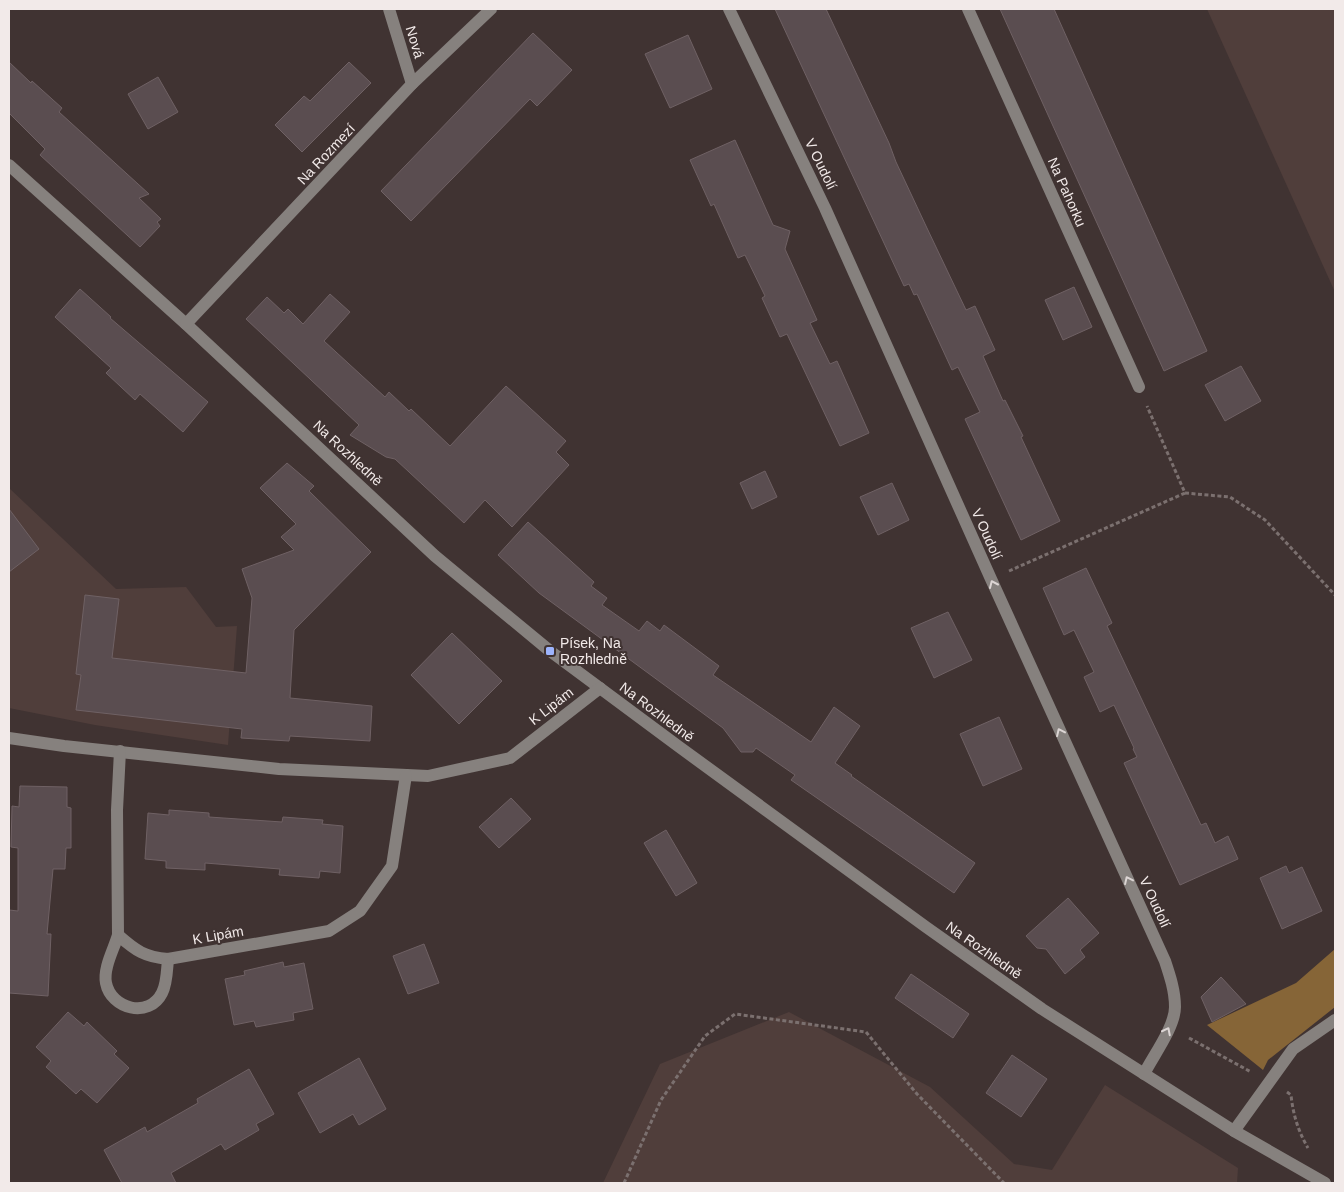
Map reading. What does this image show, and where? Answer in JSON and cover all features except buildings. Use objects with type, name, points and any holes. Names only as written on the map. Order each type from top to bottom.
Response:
[{"type":"street","name":"Nová","points":[[389,9],[412,84]]},
{"type":"street","name":"Na Rozmezí","points":[[186,324],[412,84],[491,9]]},
{"type":"street","name":"V Oudolí","points":[[729,9],[825,208],[990,579],[1165,961],[1174,989],[1175,1009],[1170,1026],[1144,1074]]},
{"type":"street","name":"Na Pahorku","points":[[968,9],[1139,387]]},
{"type":"street","name":"Na Rozhledně","points":[[9,165],[186,324],[435,556],[550,651],[926,927],[1042,1009],[1234,1131],[1325,1183]]},
{"type":"street","name":"K Lipám","points":[[9,738],[279,769],[428,776],[510,758],[600,688]]},
{"type":"street","points":[[120,751],[117,810],[118,935],[106,973],[108,992],[114,1000],[123,1006],[134,1009],[145,1007],[155,1002],[162,993],[168,959]]},
{"type":"street","name":"K Lipám","points":[[118,935],[135,950],[153,958],[168,959],[330,931],[360,911],[392,866],[406,775]]},
{"type":"street","points":[[1234,1131],[1293,1049],[1335,1020]]},
{"type":"path","points":[[1139,387],[1184,493]]},
{"type":"path","points":[[990,579],[1184,493],[1230,497],[1265,520],[1335,595]]},
{"type":"path","points":[[624,1183],[661,1100],[705,1036],[735,1014],[866,1032],[917,1094],[1004,1183]]},
{"type":"shaded area","points":[[1207,9],[1335,9],[1335,292]]},
{"type":"shaded area","points":[[9,488],[116,589],[186,587],[216,627],[237,626],[228,745],[95,725],[9,708]]},
{"type":"shaded area","points":[[1335,949],[1335,1007],[1268,1060],[1263,1070],[1207,1025],[1296,983]]},
{"type":"shaded area","points":[[789,1012],[930,1087],[1014,1164],[1052,1170],[1105,1085],[1238,1168],[1237,1183],[603,1183],[660,1064]]},
{"type":"place","name":"Písek, Na Rozhledně","points":[[550,651]]}]
